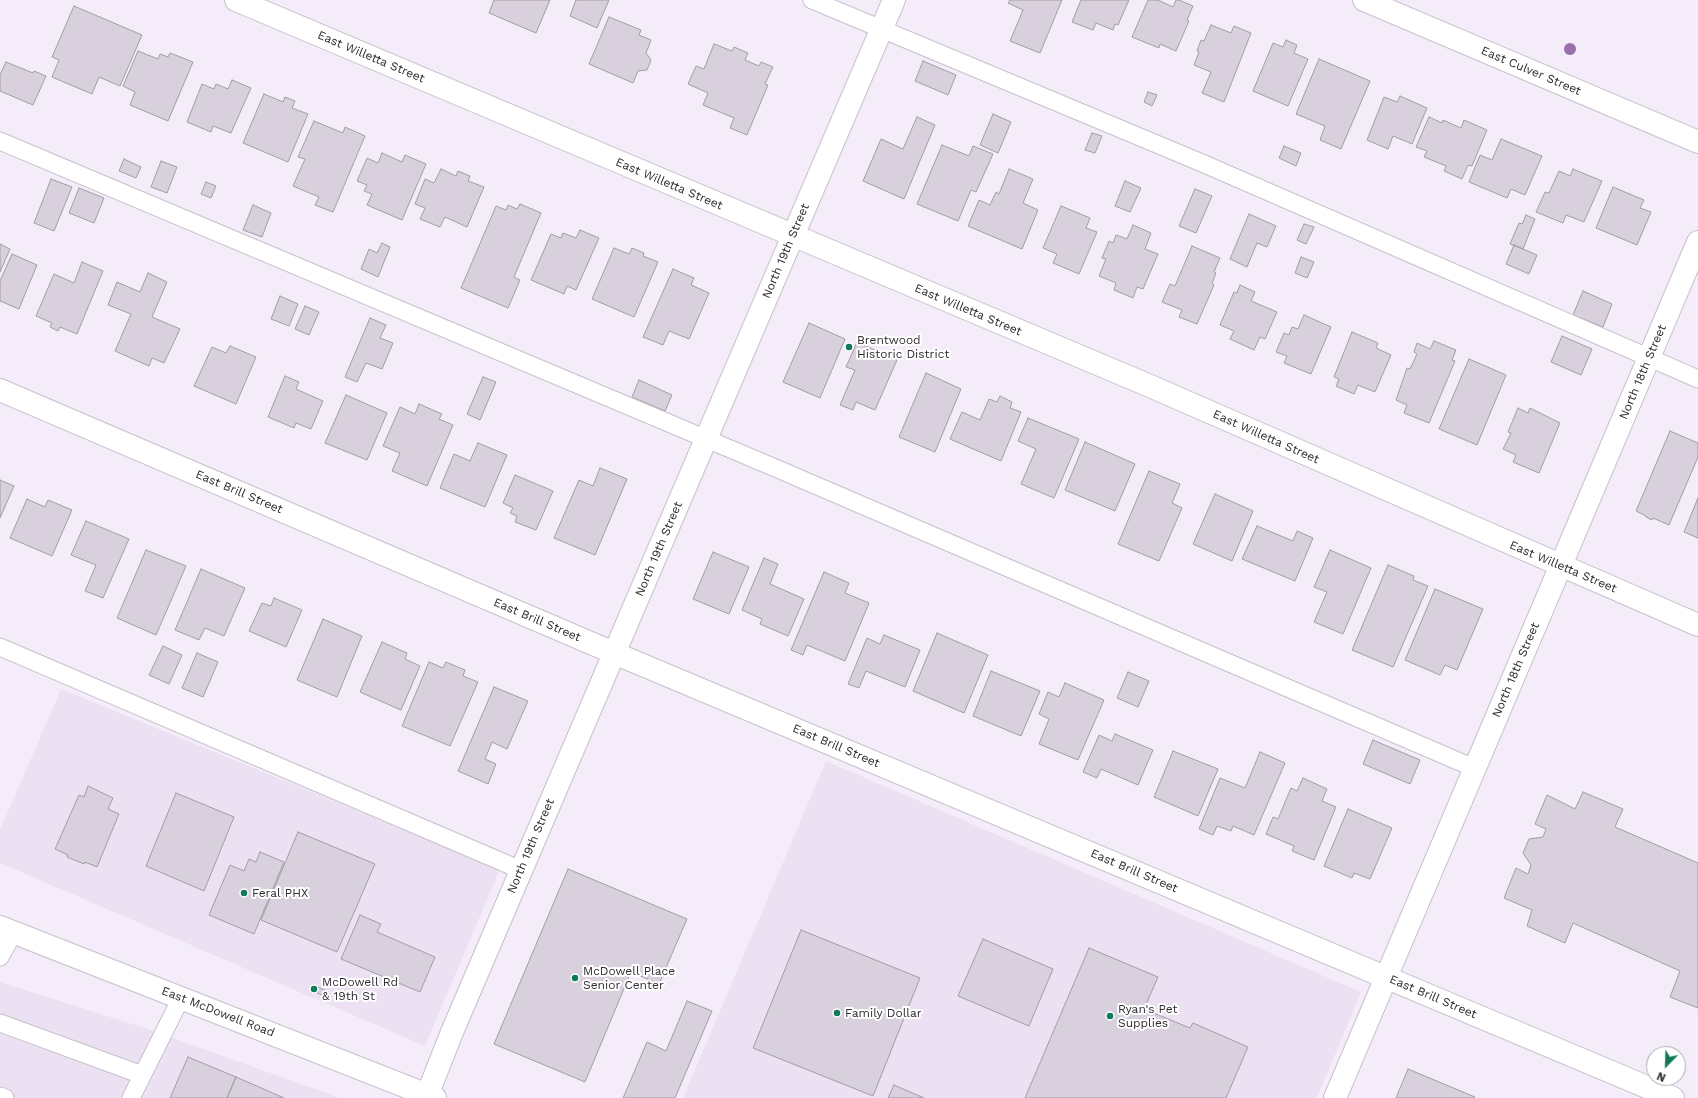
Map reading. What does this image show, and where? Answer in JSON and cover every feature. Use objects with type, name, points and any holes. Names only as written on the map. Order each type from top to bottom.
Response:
[{"type":"street","name":"East Willetta Street","points":[[236,0],[1150,386],[1698,625]]},
{"type":"street","name":"North 19th Street","points":[[429,1097],[452,1032],[894,0]]},
{"type":"street","name":"East Culver Street","points":[[1364,0],[1698,142]]},
{"type":"street","name":"North 18th Street","points":[[1335,1098],[1385,976],[1698,242]]},
{"type":"street","name":"East Brill Street","points":[[0,390],[614,653],[1673,1098]]},
{"type":"street","name":"East McDowell Road","points":[[7,929],[429,1097]]},
{"type":"lane","points":[[812,0],[1202,163],[1698,379]]},
{"type":"lane","points":[[0,140],[705,439],[1474,768]]},
{"type":"lane","points":[[0,648],[521,870]]},
{"type":"lane","points":[[0,957],[7,929]]},
{"type":"lane","points":[[131,1098],[182,998]]},
{"type":"lane","points":[[0,1023],[142,1075]]},
{"type":"lane","points":[[0,1096],[5,1098]]},
{"type":"shaded area","points":[[61,689],[500,869],[425,1046],[0,863],[0,830]]},
{"type":"shaded area","points":[[826,761],[1361,992],[1317,1098],[683,1098]]},
{"type":"shaded area","points":[[0,982],[145,1028],[340,1098],[0,1098]]},
{"type":"building","points":[[494,0],[550,0],[536,33],[489,13]]},
{"type":"building","points":[[576,0],[609,0],[597,28],[570,16]]},
{"type":"building","points":[[1010,0],[1062,0],[1040,53],[1010,41],[1023,10],[1008,3]]},
{"type":"building","points":[[1081,0],[1129,0],[1118,25],[1115,24],[1113,30],[1096,23],[1093,30],[1072,22]]},
{"type":"building","points":[[1148,0],[1158,0],[1173,7],[1176,0],[1179,0],[1193,6],[1187,20],[1189,21],[1176,51],[1160,44],[1159,48],[1132,37]]},
{"type":"building","points":[[74,6],[142,35],[120,86],[99,77],[92,94],[52,77],[59,60],[52,57]]},
{"type":"building","points":[[609,17],[641,30],[639,35],[651,40],[646,53],[651,60],[647,70],[638,71],[633,83],[589,64]]},
{"type":"building","points":[[1211,25],[1231,33],[1234,26],[1251,33],[1224,102],[1202,93],[1211,72],[1194,65],[1199,52],[1197,51],[1201,40],[1204,41]]},
{"type":"building","points":[[1286,40],[1297,45],[1294,53],[1308,59],[1288,106],[1253,91],[1273,43],[1283,47]]},
{"type":"building","points":[[714,44],[732,51],[734,47],[748,53],[745,60],[759,66],[761,62],[773,67],[765,84],[768,85],[747,135],[730,128],[734,118],[703,105],[708,93],[688,84],[696,66],[704,69]]},
{"type":"building","points":[[138,51],[158,59],[160,54],[168,57],[170,53],[193,62],[168,121],[130,105],[135,92],[123,86]]},
{"type":"building","points":[[1319,59],[1370,81],[1341,149],[1320,140],[1325,126],[1296,114]]},
{"type":"building","points":[[923,61],[956,75],[948,95],[915,81]]},
{"type":"building","points":[[6,62],[33,73],[34,71],[46,76],[33,105],[0,91],[0,75]]},
{"type":"building","points":[[232,80],[251,88],[231,133],[213,126],[211,132],[187,122],[202,84],[214,89],[216,84],[228,89]]},
{"type":"building","points":[[1148,92],[1157,95],[1152,106],[1144,102]]},
{"type":"building","points":[[264,94],[283,102],[285,97],[295,101],[292,108],[308,114],[288,162],[243,143]]},
{"type":"building","points":[[1400,96],[1427,108],[1412,144],[1393,136],[1388,149],[1367,140],[1384,97],[1397,102]]},
{"type":"building","points":[[993,114],[1011,122],[998,153],[980,145]]},
{"type":"building","points":[[917,117],[935,125],[904,199],[863,181],[881,139],[903,149]]},
{"type":"building","points":[[1429,117],[1442,123],[1443,120],[1461,128],[1464,120],[1487,130],[1472,166],[1468,165],[1462,179],[1444,171],[1446,166],[1424,157],[1427,151],[1416,147]]},
{"type":"building","points":[[314,121],[343,133],[345,127],[365,136],[333,212],[315,205],[319,197],[293,186],[305,159],[298,157]]},
{"type":"building","points":[[1092,133],[1102,136],[1095,153],[1085,150]]},
{"type":"building","points":[[1501,139],[1542,156],[1525,195],[1511,189],[1507,198],[1469,182],[1480,155],[1492,160]]},
{"type":"building","points":[[942,145],[969,156],[973,146],[993,154],[976,192],[971,190],[958,221],[917,204]]},
{"type":"building","points":[[1284,146],[1301,153],[1296,166],[1279,158]]},
{"type":"building","points":[[382,153],[402,162],[405,155],[426,164],[402,220],[367,205],[372,194],[364,191],[367,185],[357,181],[367,158],[378,163]]},
{"type":"building","points":[[124,159],[141,167],[136,178],[119,171]]},
{"type":"building","points":[[161,161],[177,167],[167,193],[151,187]]},
{"type":"building","points":[[441,169],[456,176],[458,171],[470,176],[468,181],[484,187],[467,227],[445,217],[440,227],[420,219],[425,208],[415,204],[425,179],[434,183]]},
{"type":"building","points":[[1009,169],[1033,179],[1023,203],[1038,210],[1022,249],[968,226],[979,200],[990,205],[996,192],[999,194]]},
{"type":"building","points":[[1573,169],[1602,181],[1584,222],[1566,215],[1563,223],[1536,212],[1545,192],[1549,193],[1559,171],[1570,176]]},
{"type":"building","points":[[51,179],[72,187],[54,231],[34,223]]},
{"type":"building","points":[[1125,181],[1141,188],[1130,212],[1115,206]]},
{"type":"building","points":[[206,182],[216,186],[211,198],[201,194]]},
{"type":"building","points":[[1613,187],[1644,200],[1640,208],[1651,212],[1637,245],[1596,228]]},
{"type":"building","points":[[79,188],[104,198],[94,223],[69,213]]},
{"type":"building","points":[[1195,189],[1212,196],[1196,233],[1179,226]]},
{"type":"building","points":[[520,204],[541,213],[514,277],[520,280],[508,308],[461,288],[496,206],[506,210],[508,205],[517,209]]},
{"type":"building","points":[[253,205],[271,213],[262,237],[243,230]]},
{"type":"building","points":[[1061,206],[1090,218],[1086,228],[1097,232],[1079,274],[1053,263],[1057,254],[1043,248]]},
{"type":"building","points":[[1249,214],[1276,226],[1267,247],[1257,243],[1247,267],[1230,259]]},
{"type":"building","points":[[1526,215],[1535,219],[1523,249],[1510,244],[1519,223],[1522,224]]},
{"type":"building","points":[[1304,224],[1314,227],[1306,244],[1297,240]]},
{"type":"building","points":[[1133,225],[1151,233],[1145,249],[1158,254],[1143,289],[1137,287],[1133,298],[1114,290],[1116,283],[1099,276],[1106,259],[1102,258],[1109,241],[1113,243],[1116,235],[1127,239]]},
{"type":"building","points":[[580,230],[599,238],[576,290],[567,286],[564,294],[531,280],[551,234],[561,238],[563,233],[576,238]]},
{"type":"building","points":[[382,243],[390,247],[378,277],[361,269],[369,249],[377,253]]},
{"type":"building","points":[[0,244],[10,249],[0,272]]},
{"type":"building","points":[[1514,245],[1537,255],[1529,274],[1506,264]]},
{"type":"building","points":[[1192,246],[1220,258],[1214,272],[1216,273],[1212,284],[1214,285],[1197,324],[1179,317],[1182,310],[1162,302],[1170,284],[1175,286]]},
{"type":"building","points":[[614,248],[629,254],[632,248],[644,253],[643,256],[658,262],[634,317],[592,299]]},
{"type":"building","points":[[12,254],[37,265],[19,309],[0,301],[0,281]]},
{"type":"building","points":[[1301,257],[1314,262],[1307,278],[1295,273]]},
{"type":"building","points":[[82,262],[103,271],[77,334],[60,327],[58,331],[50,327],[52,323],[36,316],[54,274],[74,283]]},
{"type":"building","points":[[673,269],[694,278],[691,285],[709,293],[689,339],[669,331],[663,345],[643,337]]},
{"type":"building","points":[[148,273],[167,282],[152,317],[180,329],[164,363],[152,358],[149,366],[115,351],[131,314],[108,305],[117,282],[140,292]]},
{"type":"building","points":[[1240,285],[1255,292],[1251,301],[1277,312],[1265,339],[1260,337],[1254,350],[1230,339],[1234,331],[1220,325],[1234,292],[1237,293]]},
{"type":"building","points":[[1583,291],[1612,304],[1603,327],[1573,315]]},
{"type":"building","points":[[280,296],[298,304],[289,326],[271,319]]},
{"type":"building","points":[[305,306],[319,312],[309,335],[295,329]]},
{"type":"building","points":[[1304,315],[1331,327],[1311,374],[1284,363],[1287,356],[1276,352],[1284,333],[1289,335],[1292,327],[1298,329]]},
{"type":"building","points":[[370,318],[386,325],[380,338],[393,343],[382,369],[366,363],[357,382],[345,377]]},
{"type":"building","points":[[809,323],[845,339],[820,398],[783,382]]},
{"type":"building","points":[[1352,332],[1378,343],[1376,348],[1391,355],[1375,392],[1358,385],[1354,394],[1336,386],[1339,379],[1334,377]]},
{"type":"building","points":[[1562,336],[1592,349],[1581,375],[1551,362]]},
{"type":"building","points":[[1434,341],[1456,350],[1452,360],[1455,361],[1429,423],[1404,413],[1407,405],[1396,400],[1407,368],[1410,369],[1417,354],[1414,352],[1417,343],[1430,349]]},
{"type":"building","points":[[857,342],[897,360],[875,410],[856,402],[853,410],[840,405],[855,370],[846,367]]},
{"type":"building","points":[[230,346],[256,357],[236,404],[194,386],[212,347],[226,353]]},
{"type":"building","points":[[1469,359],[1506,375],[1477,445],[1439,429]]},
{"type":"building","points":[[926,373],[961,389],[935,452],[899,437]]},
{"type":"building","points":[[285,376],[299,382],[296,389],[323,401],[311,429],[296,423],[294,428],[268,417]]},
{"type":"building","points":[[483,377],[496,382],[480,420],[467,414]]},
{"type":"building","points":[[639,380],[672,395],[665,411],[632,397]]},
{"type":"building","points":[[346,395],[387,413],[367,460],[325,443]]},
{"type":"building","points":[[1000,396],[1012,402],[1010,408],[1021,412],[1001,461],[950,439],[962,412],[980,420],[989,399],[997,402]]},
{"type":"building","points":[[419,404],[442,414],[439,419],[453,425],[427,486],[392,471],[400,453],[383,446],[400,407],[415,414]]},
{"type":"building","points":[[1518,408],[1528,413],[1530,408],[1560,423],[1539,473],[1513,462],[1516,455],[1503,449],[1511,433],[1508,432]]},
{"type":"building","points":[[1028,418],[1079,439],[1054,498],[1021,484],[1036,449],[1018,441]]},
{"type":"building","points":[[1670,431],[1698,443],[1698,457],[1669,525],[1653,518],[1652,520],[1636,511]]},
{"type":"building","points":[[1085,442],[1135,464],[1115,511],[1065,490]]},
{"type":"building","points":[[478,443],[507,455],[485,507],[440,488],[454,454],[470,461]]},
{"type":"building","points":[[600,468],[627,479],[595,555],[554,538],[579,480],[593,486]]},
{"type":"building","points":[[1149,471],[1180,484],[1172,503],[1182,508],[1159,561],[1118,544]]},
{"type":"building","points":[[515,475],[553,491],[536,530],[515,522],[517,516],[510,513],[513,508],[503,503]]},
{"type":"building","points":[[0,480],[14,486],[0,518]]},
{"type":"building","points":[[1215,494],[1253,511],[1232,561],[1193,544]]},
{"type":"building","points":[[1698,498],[1698,538],[1684,532]]},
{"type":"building","points":[[27,499],[45,507],[48,500],[72,510],[52,556],[10,538]]},
{"type":"building","points":[[86,521],[129,539],[103,598],[85,591],[96,565],[71,555]]},
{"type":"building","points":[[1257,526],[1293,541],[1297,531],[1313,538],[1295,581],[1242,559]]},
{"type":"building","points":[[146,550],[186,566],[156,635],[117,618]]},
{"type":"building","points":[[1330,550],[1371,568],[1343,634],[1314,622],[1327,592],[1314,587]]},
{"type":"building","points":[[713,552],[749,567],[729,614],[693,599]]},
{"type":"building","points":[[764,558],[778,564],[770,584],[804,599],[788,636],[760,624],[762,619],[742,610]]},
{"type":"building","points":[[1388,565],[1414,576],[1413,580],[1428,586],[1393,667],[1352,650]]},
{"type":"building","points":[[201,569],[245,588],[224,636],[205,628],[199,640],[175,630]]},
{"type":"building","points":[[824,572],[849,583],[845,593],[869,603],[845,661],[807,645],[803,655],[791,650]]},
{"type":"building","points":[[1435,589],[1483,609],[1457,670],[1445,665],[1440,675],[1405,660]]},
{"type":"building","points":[[274,598],[302,610],[286,647],[249,631],[262,603],[271,606]]},
{"type":"building","points":[[323,619],[362,636],[337,697],[297,680]]},
{"type":"building","points":[[937,633],[988,655],[964,713],[913,691]]},
{"type":"building","points":[[884,635],[920,650],[905,687],[866,671],[859,688],[848,684],[867,638],[880,644]]},
{"type":"building","points":[[382,642],[407,653],[405,659],[420,666],[401,710],[360,692]]},
{"type":"building","points":[[163,646],[182,655],[169,684],[149,675]]},
{"type":"building","points":[[197,653],[218,662],[203,697],[182,688]]},
{"type":"building","points":[[429,662],[443,668],[446,662],[465,670],[463,676],[478,682],[450,746],[402,726]]},
{"type":"building","points":[[991,671],[1040,691],[1021,736],[973,716]]},
{"type":"building","points":[[1128,672],[1149,681],[1138,707],[1117,698]]},
{"type":"building","points":[[1065,683],[1104,700],[1078,760],[1039,744],[1049,719],[1039,714],[1048,692],[1059,697]]},
{"type":"building","points":[[494,687],[528,701],[507,749],[492,742],[485,759],[496,764],[488,784],[458,771]]},
{"type":"building","points":[[1115,734],[1153,750],[1138,785],[1101,769],[1097,778],[1083,772],[1099,735],[1112,741]]},
{"type":"building","points":[[1373,740],[1420,760],[1410,784],[1363,764]]},
{"type":"building","points":[[1173,751],[1218,769],[1198,816],[1154,797]]},
{"type":"building","points":[[1260,752],[1285,763],[1254,835],[1233,826],[1231,831],[1217,826],[1213,835],[1199,829],[1220,778],[1245,788]]},
{"type":"building","points":[[1303,778],[1327,789],[1322,801],[1336,807],[1314,860],[1292,851],[1294,846],[1266,834],[1273,817],[1278,819],[1291,788],[1297,791]]},
{"type":"building","points":[[88,786],[113,798],[108,809],[119,814],[97,867],[85,862],[84,864],[67,857],[68,855],[55,849],[79,795],[84,797]]},
{"type":"building","points":[[1583,792],[1623,809],[1615,827],[1698,863],[1698,1008],[1670,997],[1680,971],[1573,923],[1565,943],[1527,926],[1532,910],[1504,898],[1516,868],[1528,874],[1531,865],[1523,853],[1529,839],[1543,837],[1546,829],[1535,824],[1547,795],[1575,809]]},
{"type":"building","points":[[176,793],[234,817],[204,891],[146,866]]},
{"type":"building","points":[[1348,809],[1392,828],[1370,879],[1354,873],[1352,878],[1324,866]]},
{"type":"building","points":[[298,832],[375,864],[337,952],[261,920]]},
{"type":"building","name":"Feral PHX","points":[[260,852],[284,862],[254,934],[209,915],[230,865],[244,871],[249,859],[256,862]]},
{"type":"building","name":"McDowell Place Senior Center","points":[[568,869],[687,919],[659,984],[631,972],[585,1082],[494,1044]]},
{"type":"building","points":[[360,915],[381,924],[377,932],[435,957],[420,992],[341,959]]},
{"type":"building","name":"Family Dollar","points":[[801,930],[920,978],[873,1096],[753,1048]]},
{"type":"building","points":[[983,939],[1053,969],[1029,1026],[958,996]]},
{"type":"building","name":"Ryan's Pet Supplies","points":[[1089,948],[1158,977],[1144,1009],[1190,1028],[1193,1023],[1248,1047],[1226,1098],[1025,1098]]},
{"type":"building","points":[[313,985],[327,991],[324,996],[311,990]]},
{"type":"building","points":[[687,1001],[712,1011],[675,1098],[623,1098],[647,1042],[666,1051]]},
{"type":"building","points":[[188,1057],[236,1077],[227,1098],[170,1098]]},
{"type":"building","points":[[1408,1069],[1475,1097],[1396,1098]]},
{"type":"building","points":[[236,1077],[284,1098],[227,1098]]},
{"type":"building","points":[[894,1085],[924,1098],[888,1098]]},
{"type":"place","name":"Brentwood Historic District","points":[[849,347]]},
{"type":"place","name":"Feral PHX","points":[[244,893]]},
{"type":"place","name":"McDowell Place Senior Center","points":[[575,978]]},
{"type":"place","name":"McDowell Rd & 19th St","points":[[314,989]]},
{"type":"place","name":"Family Dollar","points":[[837,1013]]},
{"type":"place","name":"Ryan's Pet Supplies","points":[[1110,1016]]}]
